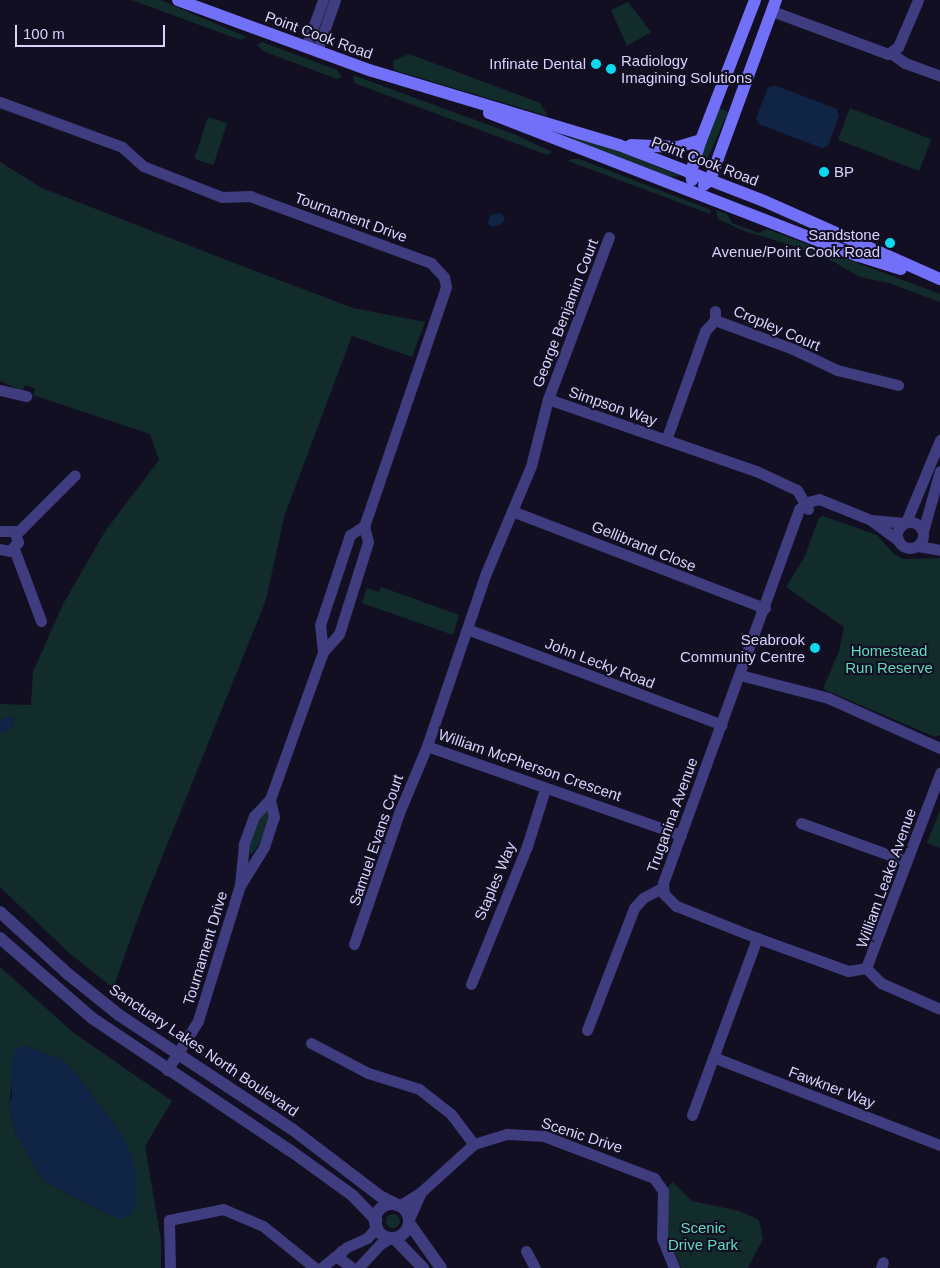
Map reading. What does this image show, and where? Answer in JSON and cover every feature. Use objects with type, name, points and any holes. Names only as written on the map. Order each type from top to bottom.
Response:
[{"type":"main road","name":"Point Cook Road","points":[[178,0],[450,97],[565,145],[694,192],[856,255],[940,280]]},
{"type":"main road","points":[[754,0],[700,140],[691,172],[694,192],[710,180],[774,6]]},
{"type":"main road","name":"Point Cook Road","points":[[450,97],[558,124],[619,145],[691,172],[940,280]]},
{"type":"main road","points":[[558,124],[565,145]]},
{"type":"main road","points":[[619,145],[678,147],[700,140]]},
{"type":"street","points":[[311,49],[323,0]]},
{"type":"street","points":[[311,49],[335,0]]},
{"type":"street","points":[[894,50],[918,0]]},
{"type":"street","points":[[774,6],[876,51],[894,50],[911,65],[940,76]]},
{"type":"street","name":"Tournament Drive","points":[[0,102],[122,147],[143,166],[213,194],[222,197],[250,196],[431,262],[444,277],[445,296],[364,526],[368,542],[342,625],[339,634],[322,652]]},
{"type":"street","name":"George Benjamin Court","points":[[548,399],[609,237]]},
{"type":"street","name":"Cropley Court","points":[[666,440],[705,331],[715,316],[829,361],[849,374],[898,385]]},
{"type":"street","points":[[0,390],[26,396]]},
{"type":"street","name":"Simpson Way","points":[[467,629],[531,466],[548,399],[666,440],[716,455],[790,486],[801,494],[806,506]]},
{"type":"street","points":[[898,540],[898,529],[905,523],[940,440]]},
{"type":"street","points":[[918,546],[924,533],[940,471]]},
{"type":"street","points":[[16,534],[76,476]]},
{"type":"street","points":[[806,506],[832,504],[871,520],[907,548],[918,546],[940,550]]},
{"type":"street","name":"Truganina Avenue","points":[[757,938],[676,906],[666,899],[662,888],[794,529],[806,506]]},
{"type":"street","name":"Gellibrand Close","points":[[512,512],[765,608]]},
{"type":"street","points":[[871,520],[917,523],[924,533],[940,543]]},
{"type":"street","name":"Tournament Drive","points":[[167,1070],[198,1021],[240,886],[242,855],[254,816],[270,799],[322,652],[320,624],[350,535],[364,526]]},
{"type":"street","points":[[0,531],[7,529],[16,534],[18,542],[14,549]]},
{"type":"street","points":[[0,549],[14,549]]},
{"type":"street","points":[[14,549],[41,621]]},
{"type":"street","name":"John Lecky Road","points":[[467,629],[722,726]]},
{"type":"street","name":"William McPherson Crescent","points":[[467,629],[427,746],[545,789],[681,835]]},
{"type":"street","points":[[740,675],[828,698],[940,748]]},
{"type":"street","name":"Samuel Evans Court","points":[[354,944],[399,813],[427,746]]},
{"type":"street","name":"William Leake Avenue","points":[[757,938],[848,971],[866,968],[906,861],[935,804],[940,773]]},
{"type":"street","name":"Staples Way","points":[[471,984],[527,846],[545,789]]},
{"type":"street","name":"Tournament Drive","points":[[240,886],[258,859],[274,817],[270,799]]},
{"type":"street","points":[[801,823],[906,861]]},
{"type":"street","points":[[242,855],[258,859]]},
{"type":"street","points":[[587,1030],[634,908],[643,898],[662,888]]},
{"type":"street","name":"Sanctuary Lakes North Boulevard","points":[[0,912],[91,994],[177,1055],[298,1134],[380,1196],[398,1205]]},
{"type":"street","points":[[0,938],[86,1013],[167,1070],[291,1150],[352,1195],[376,1224],[382,1235],[392,1238],[423,1268]]},
{"type":"street","points":[[692,1115],[757,938]]},
{"type":"street","points":[[866,968],[881,983],[940,1009]]},
{"type":"street","points":[[311,1043],[368,1073],[419,1089],[451,1114],[474,1144]]},
{"type":"street","name":"Fawkner Way","points":[[713,1057],[940,1145]]},
{"type":"street","name":"Scenic Drive","points":[[398,1205],[421,1192],[474,1144],[507,1134],[534,1134],[650,1175],[663,1191],[662,1238],[674,1268]]},
{"type":"street","name":"Scenic Drive","points":[[409,1221],[421,1192]]},
{"type":"street","points":[[321,1268],[341,1251],[367,1238],[376,1224],[383,1207],[398,1205],[441,1268]]},
{"type":"street","points":[[170,1268],[169,1220],[223,1209],[236,1212],[262,1226],[315,1268]]},
{"type":"street","points":[[341,1251],[340,1259],[356,1268],[392,1238],[402,1235],[409,1221]]},
{"type":"street","points":[[526,1251],[535,1268]]},
{"type":"green space","points":[[132,0],[160,0],[247,37],[240,40]]},
{"type":"green space","points":[[628,2],[651,32],[627,46],[611,10]]},
{"type":"green space","points":[[262,42],[337,70],[342,77],[337,79],[263,51],[257,45]]},
{"type":"green space","points":[[409,54],[540,103],[548,116],[394,70],[393,61]]},
{"type":"green space","points":[[353,75],[516,135],[552,152],[547,155],[354,83]]},
{"type":"green space","points":[[719,108],[728,112],[707,160],[697,156]]},
{"type":"green space","points":[[850,108],[931,139],[919,171],[838,140]]},
{"type":"green space","points":[[208,117],[227,123],[213,165],[194,159]]},
{"type":"green space","points":[[578,137],[591,140],[680,176],[671,177],[571,139]]},
{"type":"green space","points":[[579,159],[711,210],[710,214],[568,161]]},
{"type":"green space","points":[[0,162],[42,188],[353,308],[425,322],[412,357],[352,336],[284,517],[266,600],[142,907],[113,988],[68,952],[0,887],[0,733],[13,727],[14,716],[0,720],[0,704],[31,705],[33,672],[63,604],[106,530],[159,460],[150,434],[33,395],[35,389],[25,385],[22,391],[0,381]]},
{"type":"green space","points":[[716,210],[727,214],[732,223],[740,226],[759,233],[767,229],[940,294],[940,302],[889,283],[860,277],[834,262],[791,245],[744,231],[718,219]]},
{"type":"green space","name":"Homestead Run Reserve","points":[[823,516],[877,535],[894,554],[903,559],[940,558],[940,735],[935,737],[823,689],[839,651],[844,627],[786,587],[804,558],[819,518]]},
{"type":"green space","points":[[381,587],[459,615],[453,635],[362,603],[367,588],[379,592]]},
{"type":"green space","points":[[266,808],[271,815],[261,841],[251,855],[247,847],[257,817]]},
{"type":"green space","points":[[940,810],[940,848],[927,843]]},
{"type":"green space","points":[[0,967],[74,1033],[172,1101],[145,1146],[161,1240],[161,1268],[0,1268]],"holes":[[[25,1046],[61,1059],[78,1076],[120,1133],[110,1215],[42,1180],[15,1132],[9,1105],[12,1082]]]},
{"type":"green space","name":"Scenic Drive Park","points":[[673,1182],[692,1201],[739,1211],[759,1220],[763,1239],[748,1268],[681,1268],[666,1231],[667,1188]]},
{"type":"green space","points":[[390,1214],[396,1214],[400,1221],[396,1228],[390,1228],[386,1224],[386,1218]]},
{"type":"water","points":[[774,85],[837,109],[839,116],[828,146],[822,148],[759,124],[756,118],[768,88]]},
{"type":"water","points":[[501,213],[505,218],[503,223],[493,227],[488,224],[490,215]]},
{"type":"water","points":[[14,716],[13,727],[0,733],[0,720]]},
{"type":"water","points":[[25,1046],[61,1059],[78,1076],[120,1133],[131,1154],[135,1170],[136,1205],[131,1215],[122,1219],[110,1215],[42,1180],[15,1132],[9,1104],[12,1095],[11,1064],[16,1048]]},
{"type":"place","name":"Infinate Dental","points":[[596,64]]},
{"type":"place","name":"Radiology Imagining Solutions","points":[[611,69]]},
{"type":"place","name":"BP","points":[[824,172]]},
{"type":"place","name":"Sandstone Avenue/Point Cook Road","points":[[890,243]]},
{"type":"place","name":"Seabrook Community Centre","points":[[815,648]]}]
